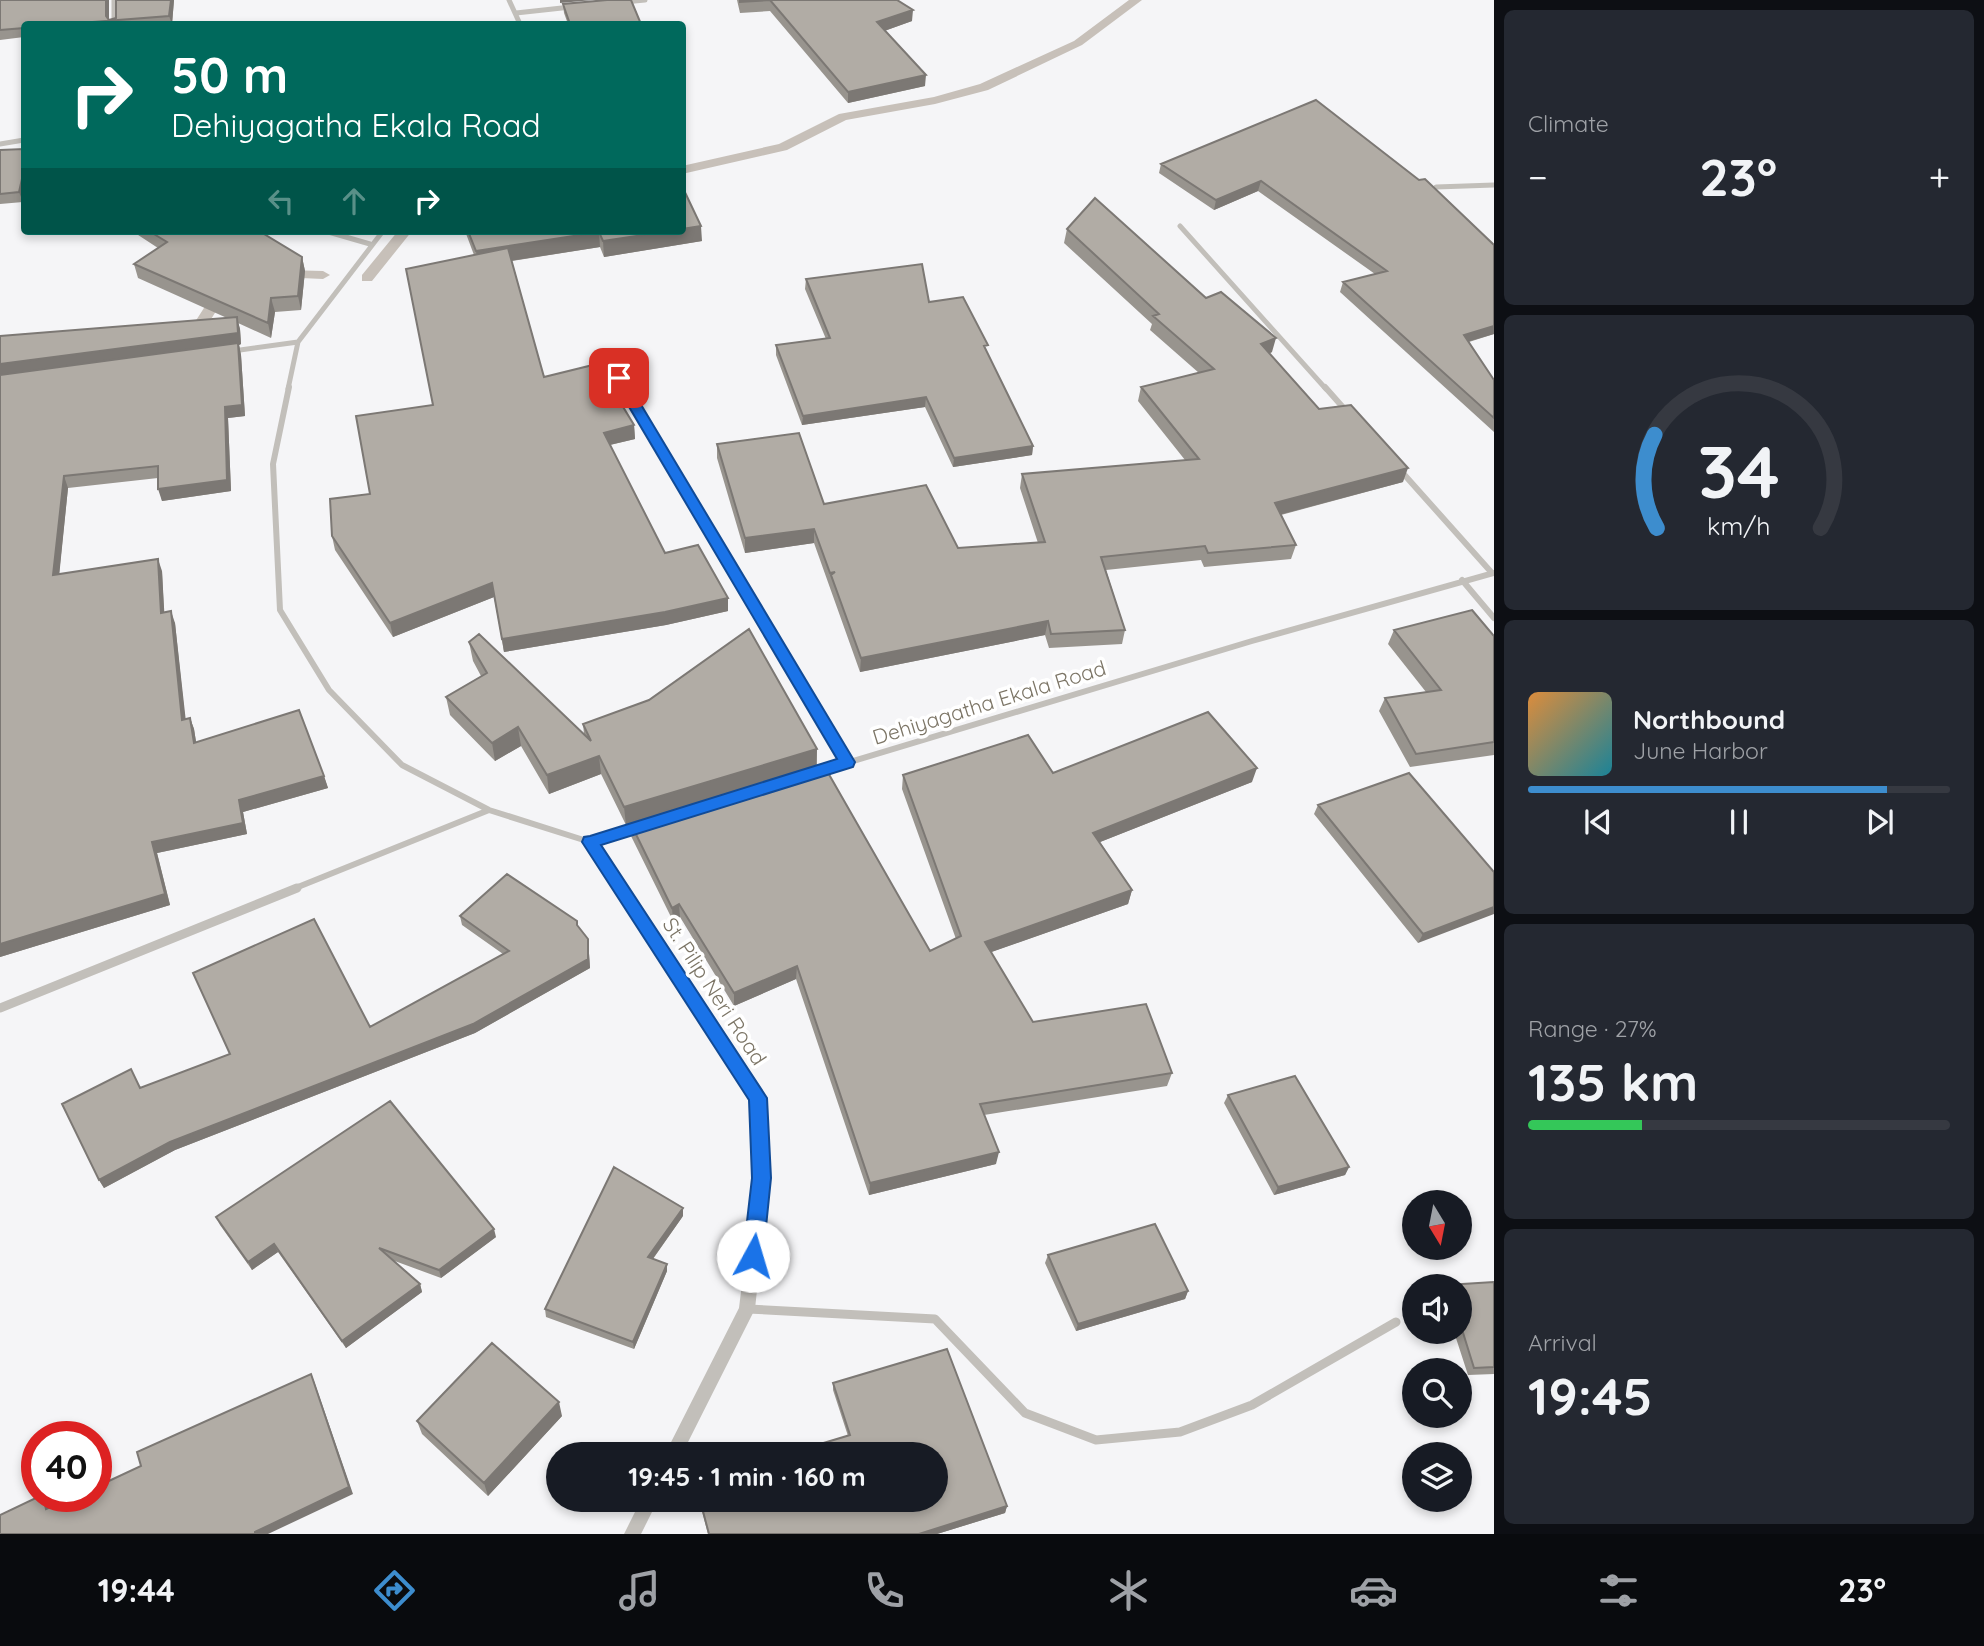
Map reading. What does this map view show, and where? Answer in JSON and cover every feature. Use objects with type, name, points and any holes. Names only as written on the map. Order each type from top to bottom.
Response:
[{"type":"street","points":[[114,0],[114,21]]},
{"type":"street","points":[[509,0],[519,21]]},
{"type":"street","points":[[619,3],[645,0]]},
{"type":"street","points":[[516,13],[580,6]]},
{"type":"street","points":[[0,144],[21,140]]},
{"type":"street","points":[[1436,187],[1494,185]]},
{"type":"street","points":[[1180,226],[1355,420]]},
{"type":"street","points":[[339,235],[370,244]]},
{"type":"street","points":[[379,235],[298,342],[273,464],[280,610],[329,690],[402,765],[489,810],[590,842],[641,826]]},
{"type":"street","points":[[230,352],[298,342]]},
{"type":"street","points":[[604,354],[847,762]]},
{"type":"street","points":[[1391,461],[1493,573]]},
{"type":"street","name":"Dehiyagatha Ekala Road","points":[[809,774],[1493,573]]},
{"type":"street","points":[[1462,580],[1494,618]]},
{"type":"street","points":[[0,1008],[489,810]]},
{"type":"street","name":"St. Pilip Neri Road","points":[[590,842],[758,1098],[762,1178],[747,1309],[679,1442]]},
{"type":"street","points":[[747,1309],[935,1319],[1025,1413],[1096,1440],[1180,1432],[1252,1405],[1396,1322]]},
{"type":"street","points":[[632,1534],[644,1512]]},
{"type":"building","points":[[0,0],[106,0],[106,16],[109,20],[116,18],[116,0],[171,0],[169,16],[105,21],[21,21],[21,28],[0,30]]},
{"type":"building","points":[[631,0],[640,21],[569,21],[563,4]]},
{"type":"building","points":[[770,0],[897,0],[913,10],[877,22],[926,75],[848,92]]},
{"type":"building","points":[[1316,100],[1419,180],[1425,179],[1494,245],[1494,326],[1464,335],[1494,380],[1494,418],[1343,282],[1387,271],[1261,181],[1216,200],[1161,164]]},
{"type":"building","points":[[21,149],[19,192],[0,194],[0,150]]},
{"type":"building","points":[[686,194],[701,226],[686,228]]},
{"type":"building","points":[[1095,198],[1206,298],[1221,292],[1276,338],[1261,344],[1319,409],[1351,405],[1408,468],[1275,503],[1296,545],[1208,553],[1205,546],[1101,557],[1125,630],[1051,634],[1048,621],[861,658],[831,575],[835,572],[830,573],[814,529],[745,538],[717,444],[799,433],[824,504],[926,485],[958,548],[1045,542],[1022,474],[1199,459],[1141,387],[1214,369],[1153,316],[1159,314],[1067,229]]},
{"type":"building","points":[[156,235],[266,235],[302,257],[298,296],[271,298],[268,323],[134,264],[167,242]]},
{"type":"building","points":[[470,235],[580,235],[476,251]]},
{"type":"building","points":[[600,235],[643,235],[603,241]]},
{"type":"building","points":[[508,248],[544,377],[597,364],[634,425],[604,433],[665,553],[698,545],[728,598],[665,612],[502,639],[492,583],[390,623],[332,536],[330,499],[370,494],[356,416],[433,405],[406,269]]},
{"type":"building","points":[[922,264],[929,302],[963,297],[988,345],[984,346],[1033,446],[954,458],[926,397],[803,416],[776,345],[830,338],[806,279]]},
{"type":"building","points":[[237,317],[238,333],[0,364],[0,336]]},
{"type":"building","points":[[238,343],[242,405],[225,407],[227,480],[158,489],[158,466],[64,476],[53,575],[158,559],[161,613],[171,611],[182,720],[190,718],[194,743],[299,710],[324,776],[239,800],[243,823],[152,842],[165,894],[0,944],[0,375]]},
{"type":"building","points":[[1472,610],[1494,636],[1494,742],[1416,754],[1385,698],[1441,690],[1394,630]]},
{"type":"building","points":[[749,629],[817,749],[624,807],[599,756],[547,775],[518,727],[492,743],[446,697],[487,673],[469,642],[479,634],[591,741],[583,724],[649,700]]},
{"type":"building","points":[[1208,712],[1257,768],[1093,833],[1132,890],[985,942],[1033,1022],[1146,1004],[1172,1073],[980,1104],[999,1152],[870,1183],[797,966],[734,993],[679,904],[672,908],[630,822],[823,764],[930,951],[961,936],[903,775],[1028,735],[1053,773]]},
{"type":"building","points":[[1409,773],[1494,872],[1494,907],[1423,934],[1318,805]]},
{"type":"building","points":[[507,874],[577,921],[588,939],[588,959],[473,1024],[170,1142],[99,1180],[62,1104],[131,1069],[140,1088],[230,1054],[193,973],[314,919],[370,1027],[509,951],[460,916]]},
{"type":"building","points":[[1295,1076],[1349,1167],[1278,1187],[1228,1095]]},
{"type":"building","points":[[390,1101],[494,1229],[439,1270],[379,1248],[420,1284],[342,1341],[274,1244],[248,1262],[216,1217]]},
{"type":"building","points":[[614,1167],[683,1208],[648,1257],[667,1264],[633,1342],[545,1309]]},
{"type":"building","points":[[1155,1224],[1188,1291],[1078,1324],[1048,1255]]},
{"type":"building","points":[[1494,1282],[1494,1367],[1474,1368],[1467,1344],[1472,1344],[1472,1283]]},
{"type":"building","points":[[492,1343],[559,1402],[484,1483],[417,1421]]},
{"type":"building","points":[[947,1349],[1007,1506],[919,1534],[709,1534],[703,1512],[948,1512],[948,1442],[827,1442],[850,1435],[833,1383]]},
{"type":"building","points":[[311,1374],[349,1487],[255,1534],[0,1534],[0,1515],[21,1505],[21,1512],[112,1512],[112,1480],[141,1466],[137,1452]]},
{"type":"waterway","points":[[686,169],[783,147],[843,117],[935,100],[984,87],[1078,43],[1136,0]]},
{"type":"waterway","points":[[367,278],[402,235]]},
{"type":"waterway","points":[[284,274],[323,275]]},
{"type":"waterway","points":[[185,327],[200,326],[216,300],[225,295]]},
{"type":"route","points":[[619,378],[847,762],[590,842],[758,1098],[762,1178],[753,1256]]}]
